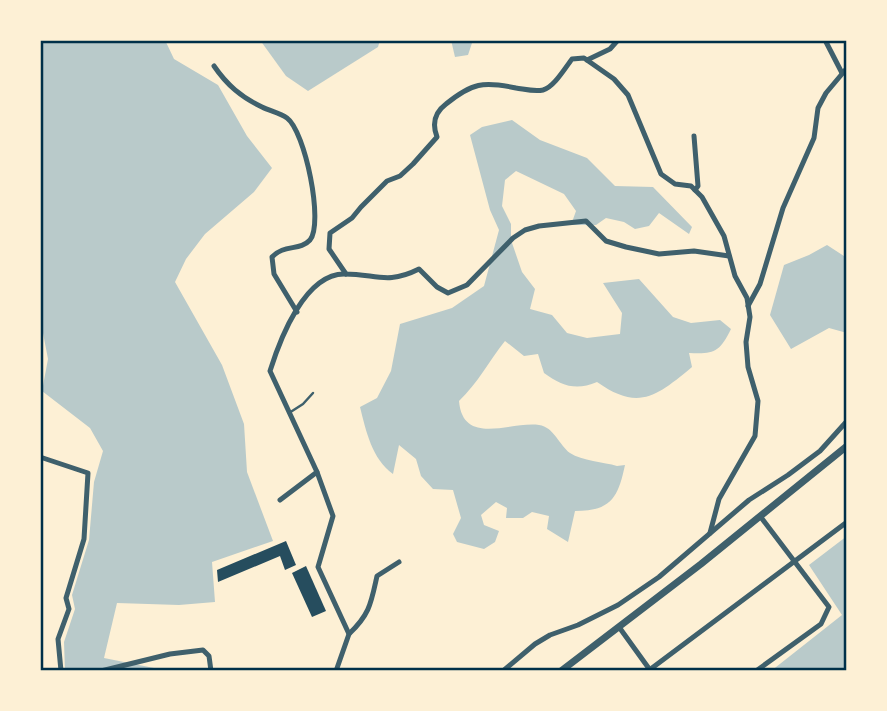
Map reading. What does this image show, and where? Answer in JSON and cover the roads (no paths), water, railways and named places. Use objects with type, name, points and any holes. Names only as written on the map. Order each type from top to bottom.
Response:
[{"type":"street","points":[[587,60],[610,49],[618,40]]},
{"type":"street","points":[[748,306],[760,284],[783,208],[814,138],[818,108],[825,93],[844,70],[825,40]]},
{"type":"street","points":[[346,274],[329,249],[330,233],[352,218],[387,181],[400,176],[414,164],[437,138],[434,125],[439,109],[471,86],[491,82],[528,90],[544,90],[572,59],[584,58],[614,79],[628,95],[661,174],[675,184],[695,190],[714,215],[748,306],[748,367],[758,401],[755,436],[719,499],[710,533]]},
{"type":"street","points":[[214,66],[225,82],[242,98],[287,118],[298,130],[316,212],[315,229],[310,240],[302,245],[278,250],[272,257],[274,274],[297,312]]},
{"type":"street","points":[[694,136],[698,186],[695,190]]},
{"type":"street","points":[[349,634],[318,568],[333,516],[317,472],[270,371],[281,339],[305,294],[321,281],[346,274],[401,278],[419,269],[437,287],[448,293],[467,285],[513,238],[525,230],[586,221],[606,241],[626,247],[659,254],[702,251],[729,256]]},
{"type":"street","points":[[503,671],[535,644],[618,605],[659,577],[749,500],[821,451],[847,421]]},
{"type":"street","points":[[561,671],[847,446]]},
{"type":"street","points":[[40,457],[88,473],[84,538],[65,598],[69,609],[58,639],[61,671]]},
{"type":"street","points":[[280,500],[317,472]]},
{"type":"street","points":[[756,671],[821,624],[830,607],[760,516]]},
{"type":"street","points":[[619,627],[649,670],[847,522]]},
{"type":"street","points":[[336,671],[349,634],[364,621],[370,610],[376,576],[399,562]]},
{"type":"street","points":[[101,671],[170,654],[203,650],[209,656],[211,671]]},
{"type":"lane","points":[[289,413],[313,393]]}]
